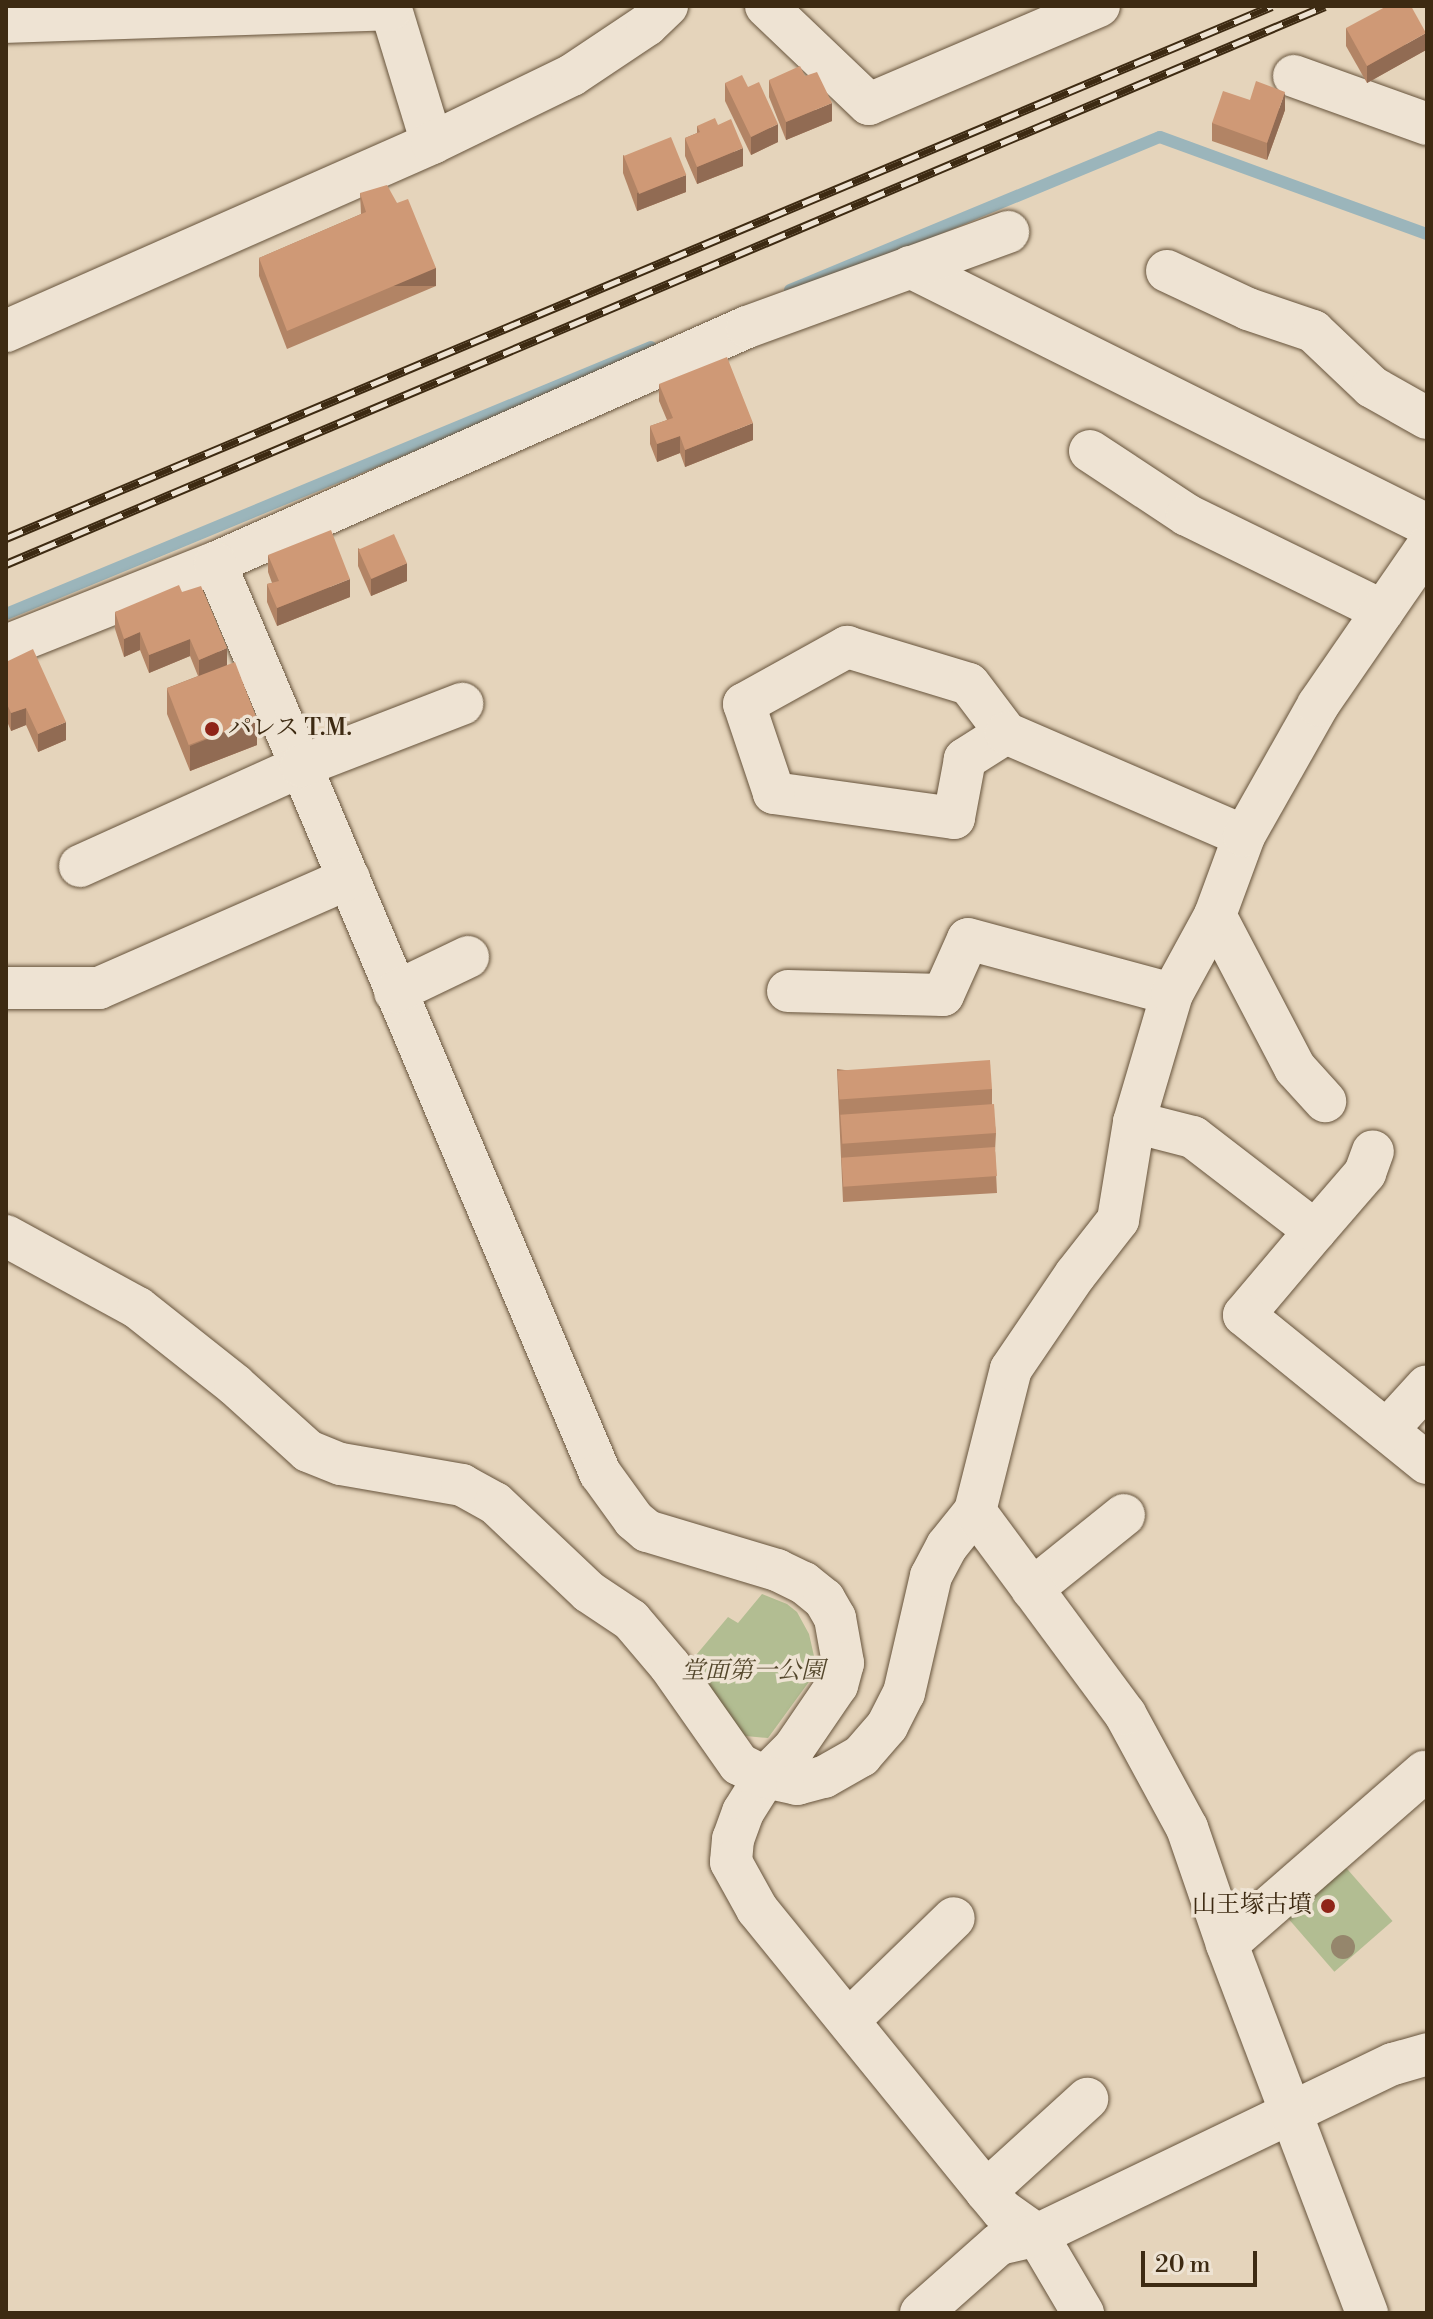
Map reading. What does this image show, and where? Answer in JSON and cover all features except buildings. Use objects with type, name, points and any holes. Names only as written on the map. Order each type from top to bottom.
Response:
[{"type":"street","points":[[6,331],[432,143],[572,75],[647,25],[667,6]]},
{"type":"street","points":[[766,6],[869,104],[1099,6]]},
{"type":"street","points":[[6,22],[390,7],[432,143]]},
{"type":"street","points":[[1294,76],[1419,108]]},
{"type":"street","points":[[6,646],[215,563],[747,327],[1008,232]]},
{"type":"street","points":[[910,267],[1427,525]]},
{"type":"street","points":[[1167,271],[1248,309],[1313,331],[1372,387],[1427,418]]},
{"type":"street","points":[[1090,451],[1187,515],[1383,611]]},
{"type":"street","points":[[6,1236],[138,1308],[235,1385],[308,1451],[341,1464],[462,1485],[495,1503],[589,1592],[631,1620],[670,1666],[739,1764],[765,1777],[797,1784],[824,1777],[861,1756],[887,1726],[904,1693],[931,1576],[947,1546],[975,1511],[1011,1369],[1075,1275],[1118,1220],[1134,1122],[1172,994],[1215,915],[1244,836],[1318,705],[1427,547]]},
{"type":"street","points":[[215,563],[600,1473],[634,1520],[647,1531],[777,1570],[804,1583],[824,1599],[835,1618],[843,1663],[837,1685],[794,1748],[765,1777],[743,1812],[733,1839],[731,1862],[757,1909],[986,2191],[1002,2210],[1037,2235],[1083,2313]]},
{"type":"street","points":[[1006,733],[965,759],[954,818],[774,793],[744,704],[847,647],[969,684],[1006,733],[1244,836]]},
{"type":"street","points":[[80,866],[301,766],[462,704]]},
{"type":"street","points":[[6,988],[99,988],[349,878]]},
{"type":"street","points":[[1215,915],[1295,1068],[1325,1101]]},
{"type":"street","points":[[788,991],[943,995],[968,939],[1172,994]]},
{"type":"street","points":[[395,992],[468,957]]},
{"type":"street","points":[[1134,1122],[1193,1137],[1315,1231]]},
{"type":"street","points":[[1373,1151],[1365,1173],[1244,1315],[1427,1463]]},
{"type":"street","points":[[1387,1430],[1427,1386]]},
{"type":"street","points":[[975,1511],[1125,1714],[1181,1815],[1367,2313]]},
{"type":"street","points":[[1032,1589],[1124,1515]]},
{"type":"street","points":[[1227,1944],[1424,1772]]},
{"type":"street","points":[[849,2020],[954,1918]]},
{"type":"street","points":[[921,2313],[999,2244],[1037,2235],[1393,2064],[1427,2054]]},
{"type":"street","points":[[986,2191],[1087,2099]]},
{"type":"green space","name":"堂面第一公園","points":[[762,1594],[787,1604],[797,1612],[809,1634],[814,1656],[811,1679],[768,1738],[735,1735],[686,1667],[728,1617],[738,1623]]},
{"type":"green space","points":[[1342,1863],[1393,1921],[1334,1972],[1284,1914]]},
{"type":"waterway","points":[[790,290],[1160,137],[1427,234]]},
{"type":"waterway","points":[[6,614],[651,347]]},
{"type":"railway","points":[[6,538],[1272,6]]},
{"type":"railway","points":[[6,564],[1325,6]]},
{"type":"place","name":"パレス T.M.","points":[[212,729]]},
{"type":"place","name":"山王塚古墳","points":[[1328,1906]]}]
